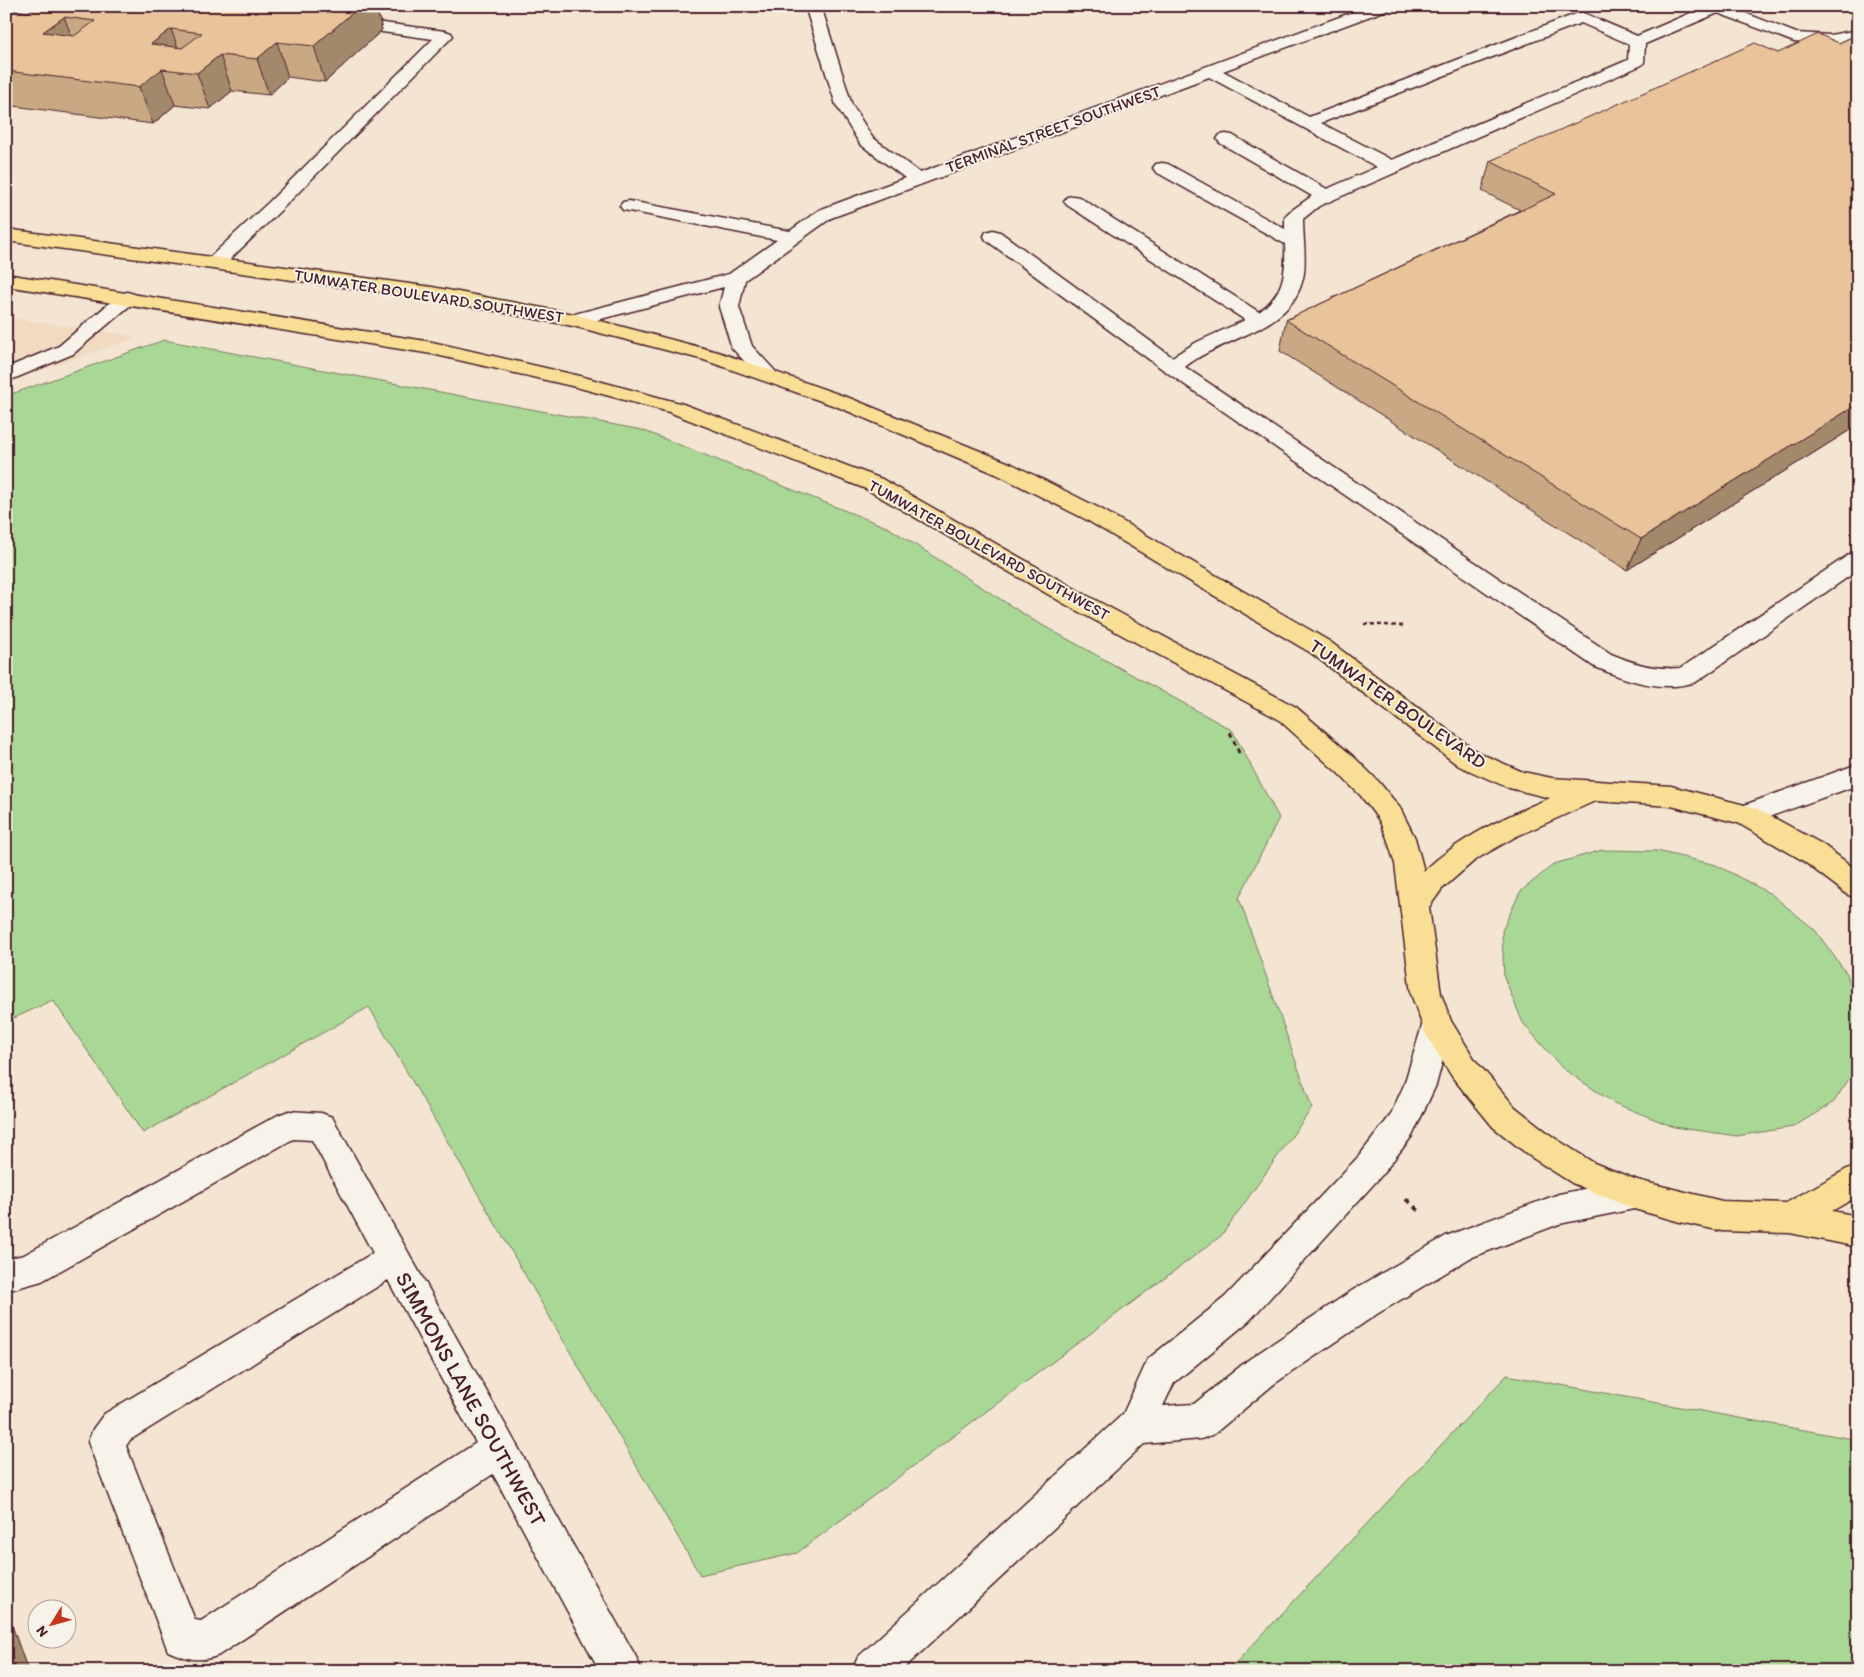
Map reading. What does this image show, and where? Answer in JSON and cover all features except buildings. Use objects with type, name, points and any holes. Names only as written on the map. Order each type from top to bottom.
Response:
[{"type":"main road","name":"TUMWATER BOULEVARD SOUTHWEST","points":[[6,234],[432,293],[574,320],[712,356],[845,403],[1004,469],[1093,514],[1269,618]]},
{"type":"main road","name":"TUMWATER BOULEVARD SOUTHWEST","points":[[6,280],[432,348],[580,382],[676,408],[874,484],[1078,601],[1286,713],[1347,766],[1370,789],[1390,815],[1410,864],[1414,907]]},
{"type":"main road","name":"TUMWATER BOULEVARD","points":[[1269,618],[1320,648],[1468,759],[1518,781],[1552,788],[1671,796],[1746,815],[1812,852],[1858,886]]},
{"type":"main road","points":[[1590,791],[1487,839],[1452,862],[1431,882],[1414,907],[1426,994],[1437,1026],[1464,1069],[1504,1117],[1542,1147],[1583,1172],[1634,1194],[1680,1208],[1722,1216],[1790,1218],[1858,1232]]},
{"type":"main road","points":[[1790,1218],[1858,1179]]},
{"type":"street","points":[[6,13],[56,9],[61,6]]},
{"type":"street","points":[[813,6],[844,105],[866,140],[918,180]]},
{"type":"street","name":"TERMINAL STREET SOUTHWEST","points":[[574,320],[736,278],[825,214],[1384,6]]},
{"type":"street","points":[[1307,123],[1581,17],[1637,42],[1716,7],[1794,37],[1830,40],[1858,34]]},
{"type":"street","points":[[215,262],[275,206],[446,36],[329,22]]},
{"type":"street","points":[[1172,367],[1182,356],[1260,321],[1285,300],[1294,275],[1294,217],[1312,202],[1636,62],[1637,42]]},
{"type":"street","points":[[1210,71],[1392,167]]},
{"type":"street","points":[[1226,139],[1326,196]]},
{"type":"street","points":[[1162,168],[1293,240]]},
{"type":"street","points":[[1074,201],[1260,321]]},
{"type":"street","points":[[629,206],[794,237]]},
{"type":"street","points":[[992,236],[1172,367],[1602,660],[1634,674],[1660,679],[1687,676],[1858,559]]},
{"type":"street","points":[[736,278],[729,307],[742,348],[768,375]]},
{"type":"street","points":[[6,376],[66,350],[127,298]]},
{"type":"street","points":[[1746,815],[1858,774]]},
{"type":"street","points":[[872,1671],[1136,1427],[1161,1371],[1236,1309],[1370,1166],[1401,1126],[1420,1085],[1437,1026]]},
{"type":"street","name":"SIMMONS LANE SOUTHWEST","points":[[6,1275],[30,1270],[289,1125],[321,1127],[622,1671]]},
{"type":"street","points":[[1136,1427],[1201,1421],[1261,1372],[1357,1307],[1458,1247],[1559,1209],[1634,1194]]},
{"type":"street","points":[[394,1258],[116,1427],[106,1442],[182,1637],[205,1641],[499,1449]]},
{"type":"path","points":[[1400,1193],[1424,1216]]},
{"type":"shaded area","points":[[6,317],[138,337],[6,382]]},
{"type":"green space","points":[[164,340],[642,430],[889,528],[1033,620],[1232,730],[1279,818],[1239,898],[1312,1108],[1221,1236],[797,1553],[700,1575],[369,1007],[143,1133],[53,1000],[6,1022],[6,396]]},
{"type":"green space","points":[[1602,850],[1657,851],[1716,865],[1771,894],[1815,930],[1847,974],[1858,1008],[1858,1065],[1834,1102],[1793,1127],[1737,1136],[1674,1127],[1614,1103],[1562,1068],[1523,1023],[1504,977],[1502,931],[1520,892],[1554,864]]},
{"type":"green space","points":[[1507,1375],[1858,1440],[1858,1671],[1228,1671]]}]
